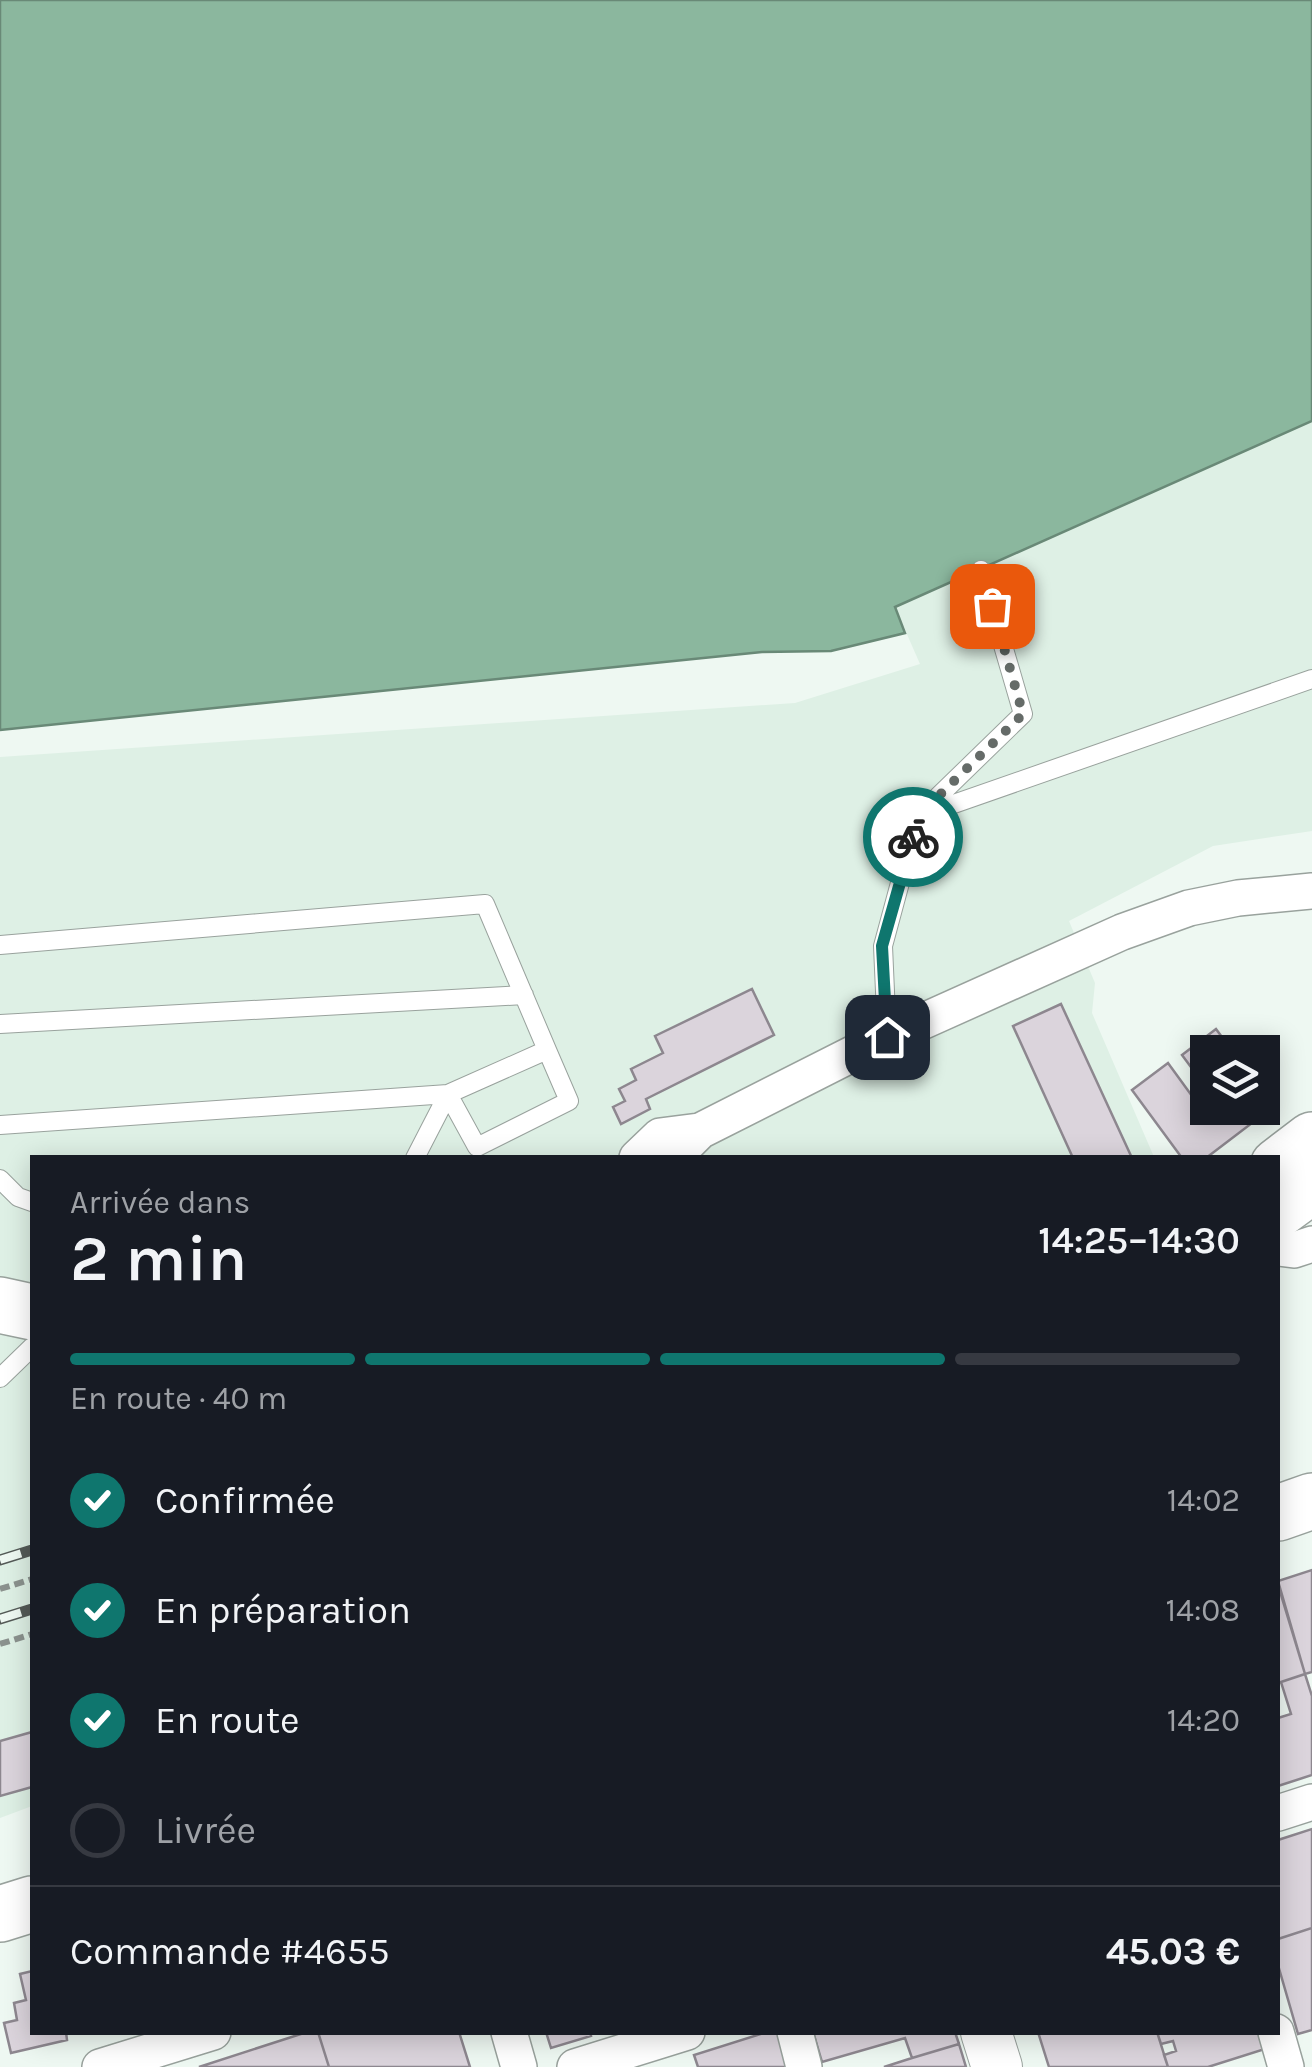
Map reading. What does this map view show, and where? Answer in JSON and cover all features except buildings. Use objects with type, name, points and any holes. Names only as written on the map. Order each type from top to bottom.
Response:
[{"type":"main road","points":[[1280,1164],[1312,1140]]},
{"type":"main road","points":[[1280,1209],[1312,1185]]},
{"type":"main road","points":[[0,1305],[30,1312]]},
{"type":"main road","points":[[1280,1512],[1312,1502]]},
{"type":"main road","points":[[0,1914],[30,1905]]},
{"type":"main road","points":[[987,2035],[997,2067]]},
{"type":"street","points":[[640,1155],[660,1136],[700,1130],[887,1037],[1122,932],[1190,908],[1238,898],[1312,891]]},
{"type":"street","points":[[676,1155],[700,1130]]},
{"type":"street","points":[[1280,1248],[1294,1250],[1312,1244]]},
{"type":"street","points":[[1280,1812],[1312,1802]]},
{"type":"street","points":[[100,2067],[205,2035]]},
{"type":"street","points":[[509,2035],[519,2067]]},
{"type":"street","points":[[575,2067],[677,2035]]},
{"type":"street","points":[[796,2035],[804,2067]]},
{"type":"street","points":[[1277,2035],[1286,2067]]},
{"type":"lane","points":[[887,1037],[882,946],[918,816],[1023,714],[981,570]]},
{"type":"lane","points":[[918,816],[1312,679]]},
{"type":"lane","points":[[0,945],[485,904],[569,1101],[477,1146],[448,1094]]},
{"type":"lane","points":[[0,1024],[524,995]]},
{"type":"lane","points":[[0,1126],[448,1094],[547,1050]]},
{"type":"lane","points":[[417,1155],[448,1094]]},
{"type":"lane","points":[[0,1179],[18,1197],[30,1201]]},
{"type":"lane","points":[[0,1378],[30,1349]]},
{"type":"path","points":[[0,1589],[30,1580]]},
{"type":"path","points":[[0,1644],[30,1635]]},
{"type":"shaded area","points":[[0,0],[1312,0],[1312,421],[895,607],[905,633],[831,651],[762,652],[0,730]]},
{"type":"shaded area","points":[[1312,421],[1312,831],[1213,846],[1069,921],[1095,983],[1092,1013],[1153,1155],[30,1155],[30,1807],[0,1818],[0,757],[795,703],[920,664],[895,607]]},
{"type":"railway","points":[[0,1560],[30,1551]]},
{"type":"railway","points":[[0,1619],[30,1610]]},
{"type":"way so far","points":[[913,837],[918,816],[1023,714],[992,606]]},
{"type":"route","points":[[887,1037],[882,946],[913,837]]}]
